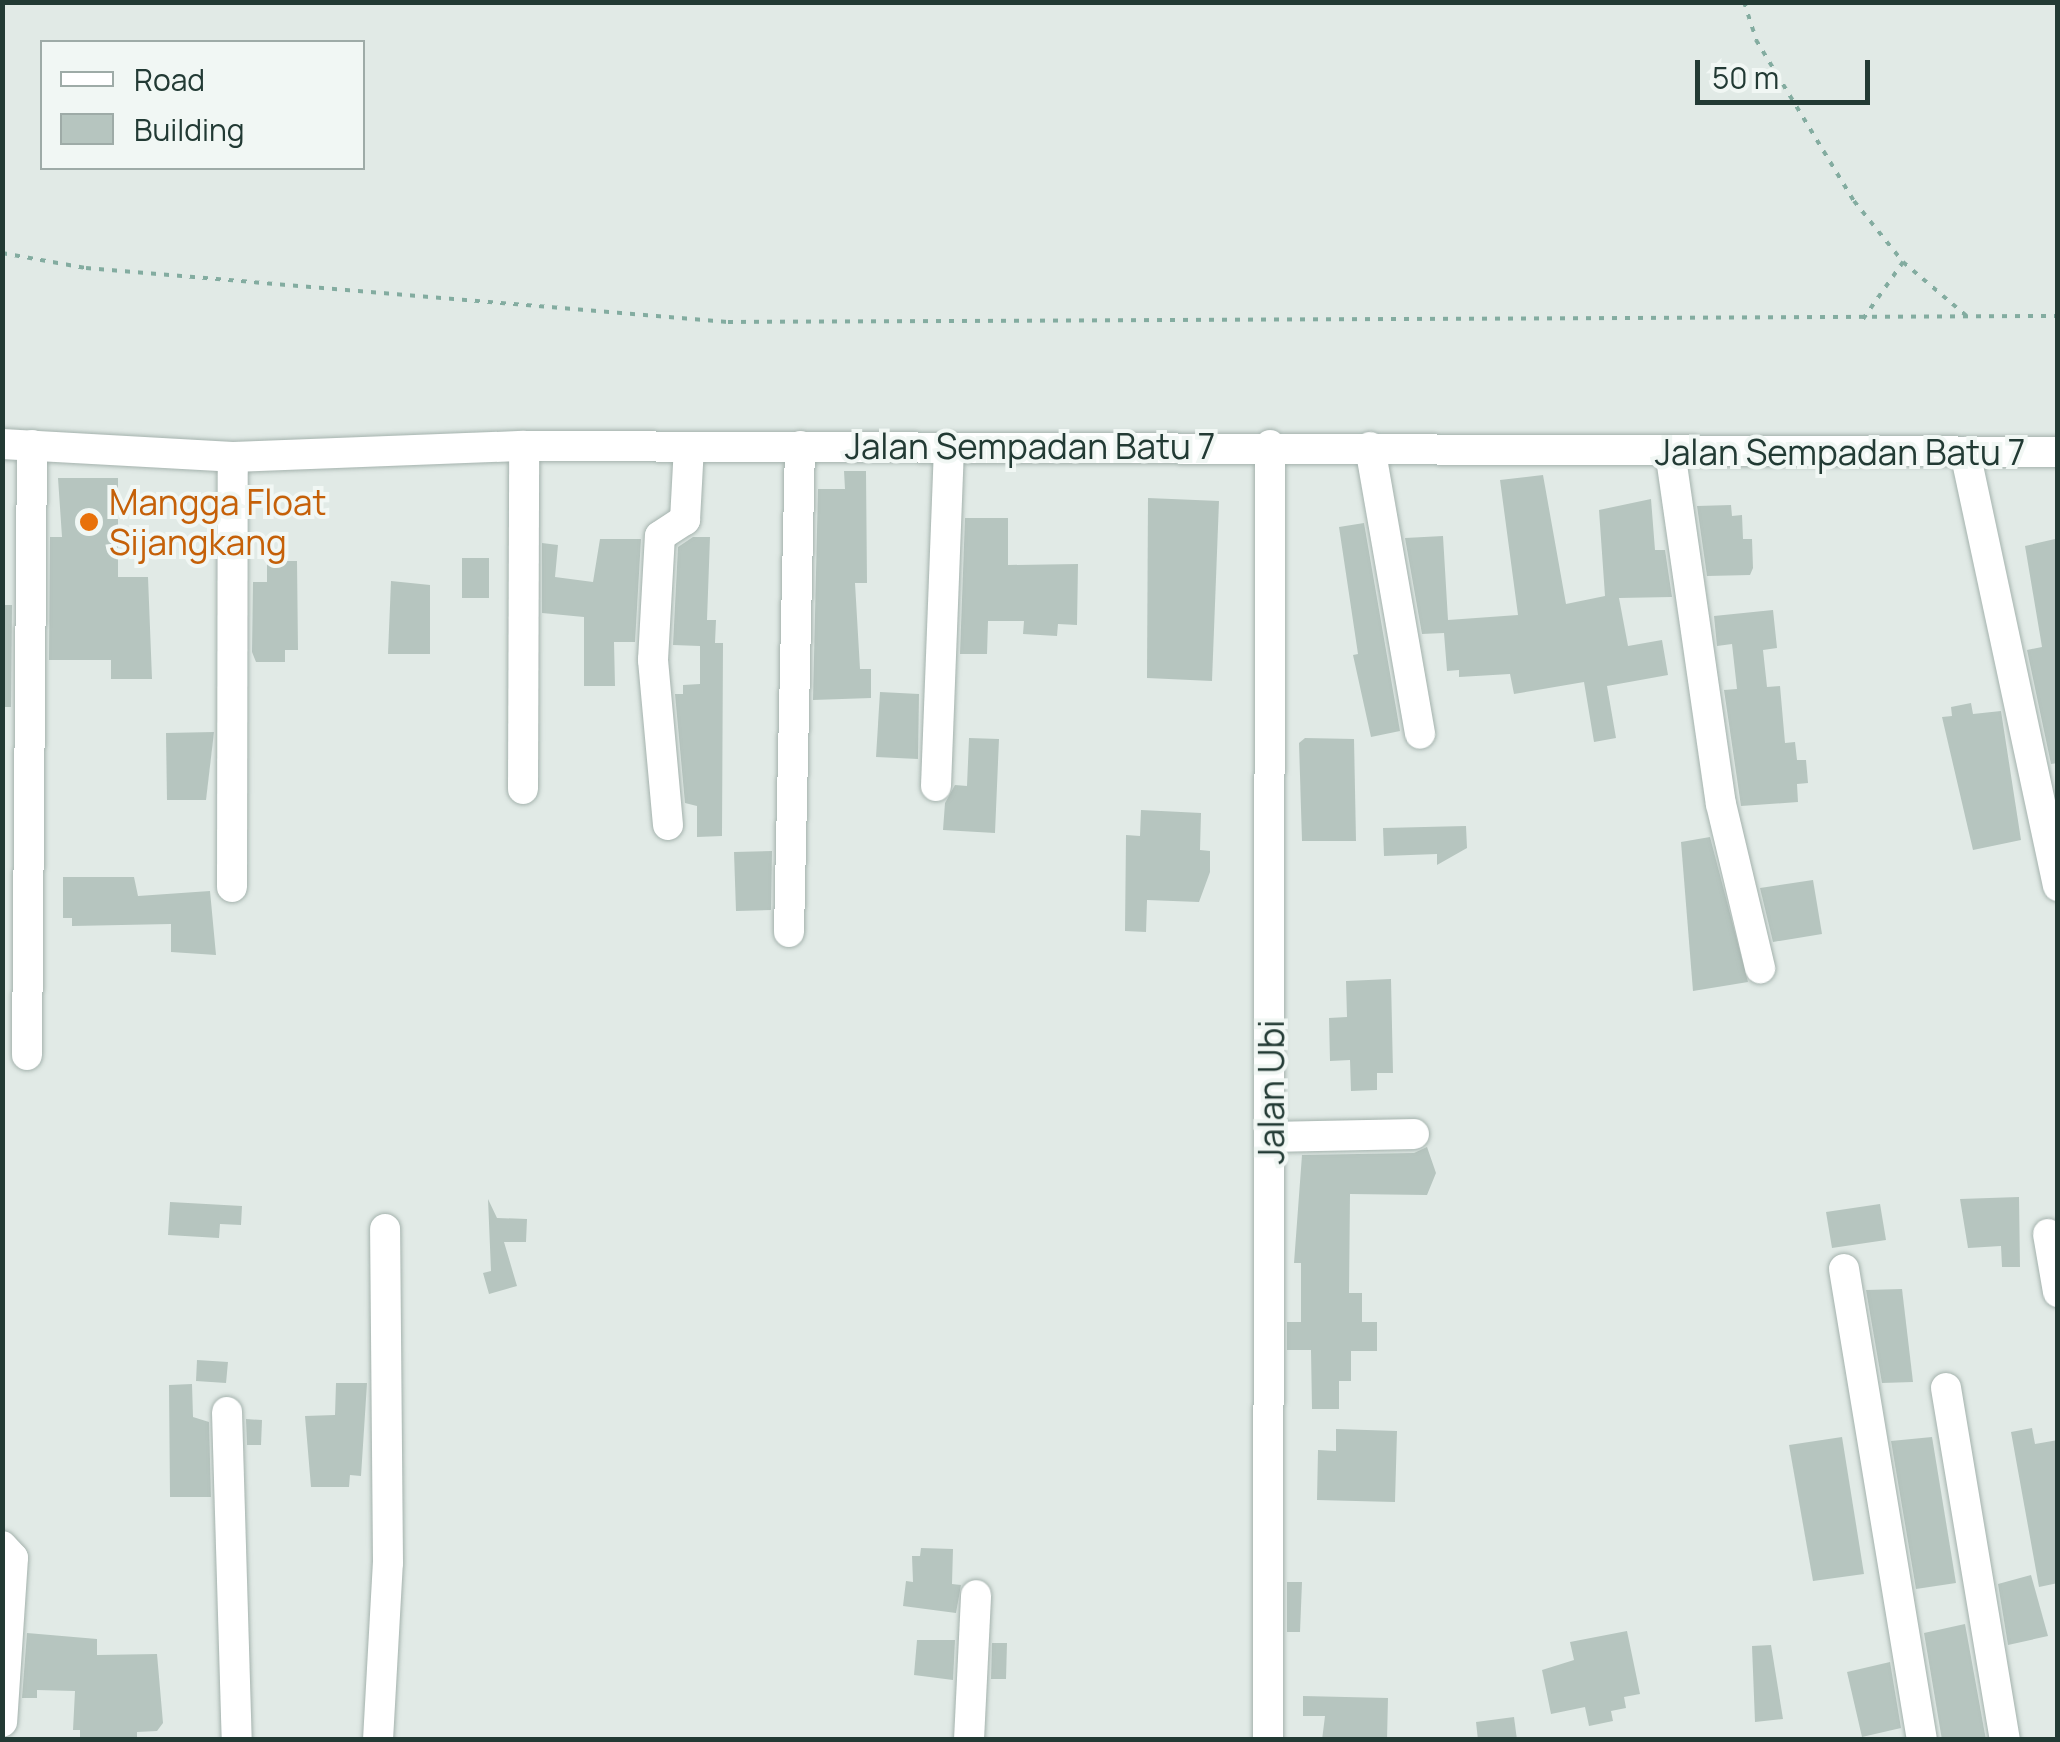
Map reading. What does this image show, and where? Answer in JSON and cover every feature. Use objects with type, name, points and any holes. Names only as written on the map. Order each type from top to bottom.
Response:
[{"type":"street","name":"Jalan Sempadan Batu 7","points":[[17,444],[233,457],[524,446],[2058,452]]},
{"type":"street","points":[[17,444],[28,1055]]},
{"type":"street","points":[[522,789],[524,446]]},
{"type":"street","points":[[789,932],[800,446]]},
{"type":"street","points":[[936,786],[948,446]]},
{"type":"street","name":"Jalan Ubi","points":[[1268,1740],[1270,446]]},
{"type":"street","points":[[668,825],[653,660],[660,536],[685,520],[689,447]]},
{"type":"street","points":[[1370,447],[1420,734]]},
{"type":"street","points":[[1670,451],[1722,804],[1760,968]]},
{"type":"street","points":[[1964,452],[2058,886]]},
{"type":"street","points":[[232,888],[233,457]]},
{"type":"street","points":[[1271,1137],[1414,1134]]},
{"type":"street","points":[[378,1740],[388,1563],[385,1228]]},
{"type":"street","points":[[2048,1234],[2058,1292]]},
{"type":"street","points":[[1844,1269],[1922,1740]]},
{"type":"street","points":[[1946,1388],[2006,1740]]},
{"type":"street","points":[[227,1412],[238,1740]]},
{"type":"street","points":[[2,1546],[13,1558],[13,1594],[2,1722]]},
{"type":"street","points":[[970,1740],[976,1595]]},
{"type":"path","points":[[1744,2],[1756,40],[1854,200],[1903,262],[1969,318]]},
{"type":"path","points":[[2,253],[86,268],[728,322],[2058,316]]},
{"type":"path","points":[[1863,318],[1903,262]]},
{"type":"building","points":[[844,471],[866,471],[867,583],[855,583],[860,669],[871,669],[871,698],[813,700],[818,489],[845,489]]},
{"type":"building","points":[[1543,475],[1566,604],[1605,596],[1599,510],[1651,499],[1655,550],[1665,550],[1672,597],[1619,598],[1628,646],[1662,640],[1668,675],[1607,686],[1616,738],[1594,742],[1584,682],[1514,694],[1510,674],[1459,677],[1459,670],[1447,671],[1444,633],[1422,634],[1405,538],[1443,536],[1448,620],[1518,615],[1500,480]]},
{"type":"building","points":[[58,478],[118,478],[118,577],[148,577],[152,679],[111,679],[111,660],[49,660],[50,537],[62,537]]},
{"type":"building","points":[[1148,498],[1219,501],[1212,681],[1147,678]]},
{"type":"building","points":[[1731,505],[1732,516],[1742,515],[1743,539],[1752,539],[1753,568],[1750,575],[1707,576],[1697,506]]},
{"type":"building","points":[[965,518],[1008,518],[1008,565],[1078,564],[1077,625],[1058,624],[1057,636],[1023,634],[1024,621],[988,621],[987,654],[960,654]]},
{"type":"building","points":[[1364,523],[1400,731],[1371,737],[1353,655],[1358,654],[1339,527]]},
{"type":"building","points":[[693,537],[710,537],[707,620],[716,620],[715,643],[723,643],[722,836],[697,837],[697,806],[685,803],[675,694],[683,694],[683,685],[700,684],[700,646],[673,645],[678,547]]},
{"type":"building","points":[[600,539],[641,539],[635,642],[614,642],[615,686],[584,686],[584,617],[542,613],[542,543],[558,545],[555,577],[593,582]]},
{"type":"building","points":[[2055,539],[2058,763],[2051,764],[2027,650],[2042,647],[2025,546]]},
{"type":"building","points":[[462,558],[489,558],[489,598],[462,598]]},
{"type":"building","points":[[267,561],[297,561],[298,650],[285,650],[285,662],[256,662],[252,652],[253,582],[267,582]]},
{"type":"building","points":[[391,581],[430,585],[430,654],[388,654]]},
{"type":"building","points":[[2,605],[12,605],[11,707],[2,707]]},
{"type":"building","points":[[1773,610],[1777,648],[1763,650],[1767,687],[1780,686],[1785,743],[1795,742],[1797,760],[1806,760],[1808,783],[1797,784],[1798,802],[1741,806],[1724,690],[1737,689],[1732,644],[1717,646],[1714,616]]},
{"type":"building","points":[[880,692],[919,694],[918,759],[876,757]]},
{"type":"building","points":[[1971,703],[1973,714],[2001,711],[2021,840],[1973,850],[1942,717],[1952,716],[1951,707]]},
{"type":"building","points":[[214,732],[206,800],[167,800],[166,733]]},
{"type":"building","points":[[969,738],[999,739],[995,833],[943,830],[945,803],[955,785],[967,786]]},
{"type":"building","points":[[1305,738],[1354,739],[1356,841],[1302,841],[1299,743]]},
{"type":"building","points":[[1141,810],[1201,813],[1200,850],[1210,851],[1210,872],[1199,902],[1147,900],[1146,932],[1125,931],[1126,835],[1140,836]]},
{"type":"building","points":[[1466,826],[1467,848],[1437,865],[1437,854],[1384,856],[1383,828]]},
{"type":"building","points":[[1710,837],[1748,982],[1693,991],[1681,842]]},
{"type":"building","points":[[772,851],[771,910],[736,911],[734,852]]},
{"type":"building","points":[[63,877],[134,877],[138,896],[210,891],[216,955],[171,952],[171,924],[72,926],[72,918],[63,918]]},
{"type":"building","points":[[1813,880],[1822,934],[1773,942],[1760,888]]},
{"type":"building","points":[[1391,979],[1393,1073],[1377,1073],[1377,1090],[1351,1091],[1350,1060],[1330,1061],[1329,1018],[1347,1017],[1346,981]]},
{"type":"building","points":[[1427,1147],[1436,1173],[1427,1195],[1350,1194],[1349,1293],[1362,1293],[1362,1322],[1377,1322],[1377,1351],[1351,1351],[1351,1381],[1339,1381],[1339,1409],[1312,1409],[1311,1350],[1287,1350],[1287,1322],[1301,1322],[1301,1263],[1294,1263],[1302,1155],[1414,1153]]},
{"type":"building","points":[[2019,1197],[2020,1267],[2002,1267],[2001,1246],[1968,1248],[1960,1199]]},
{"type":"building","points":[[488,1199],[497,1218],[527,1219],[526,1242],[504,1242],[517,1286],[489,1294],[483,1273],[491,1271]]},
{"type":"building","points":[[170,1202],[242,1206],[241,1225],[220,1224],[219,1238],[168,1235]]},
{"type":"building","points":[[1880,1204],[1886,1240],[1832,1248],[1826,1212]]},
{"type":"building","points":[[1902,1289],[1913,1382],[1882,1383],[1866,1290]]},
{"type":"building","points":[[197,1360],[228,1362],[226,1383],[196,1381]]},
{"type":"building","points":[[336,1383],[367,1383],[361,1476],[350,1475],[349,1487],[311,1487],[305,1416],[335,1415]]},
{"type":"building","points":[[192,1384],[193,1417],[209,1422],[211,1497],[170,1497],[169,1385]]},
{"type":"building","points":[[246,1419],[262,1420],[261,1445],[247,1445]]},
{"type":"building","points":[[2032,1428],[2035,1444],[2058,1440],[2058,1583],[2039,1587],[2011,1432]]},
{"type":"building","points":[[1336,1429],[1397,1431],[1395,1502],[1317,1500],[1318,1450],[1336,1451]]},
{"type":"building","points":[[1842,1437],[1864,1574],[1813,1581],[1789,1445]]},
{"type":"building","points":[[1932,1437],[1956,1583],[1916,1589],[1891,1441]]},
{"type":"building","points":[[921,1548],[953,1549],[952,1584],[961,1585],[956,1613],[903,1606],[906,1581],[913,1582],[912,1556],[920,1556]]},
{"type":"building","points":[[2031,1575],[2048,1636],[2008,1645],[1998,1584]]},
{"type":"building","points":[[1287,1582],[1302,1582],[1300,1632],[1287,1632]]},
{"type":"building","points":[[1965,1624],[1986,1740],[1942,1740],[1924,1633]]},
{"type":"building","points":[[1627,1631],[1640,1694],[1624,1697],[1626,1708],[1611,1711],[1613,1721],[1589,1726],[1585,1707],[1551,1714],[1542,1670],[1574,1660],[1570,1642]]},
{"type":"building","points":[[27,1633],[97,1639],[97,1655],[157,1654],[163,1723],[157,1731],[137,1732],[137,1740],[80,1740],[80,1730],[73,1730],[75,1691],[37,1690],[37,1698],[22,1698]]},
{"type":"building","points":[[917,1640],[955,1640],[953,1680],[914,1675]]},
{"type":"building","points":[[992,1643],[1007,1643],[1006,1679],[991,1679]]},
{"type":"building","points":[[1771,1645],[1783,1719],[1755,1722],[1752,1646]]},
{"type":"building","points":[[1890,1662],[1901,1728],[1862,1737],[1847,1672]]},
{"type":"building","points":[[1303,1696],[1388,1698],[1387,1740],[1322,1740],[1325,1716],[1303,1716]]},
{"type":"building","points":[[1514,1717],[1517,1740],[1478,1740],[1476,1722]]},
{"type":"place","name":"Mangga Float Sijangkang","points":[[89,522]]}]
